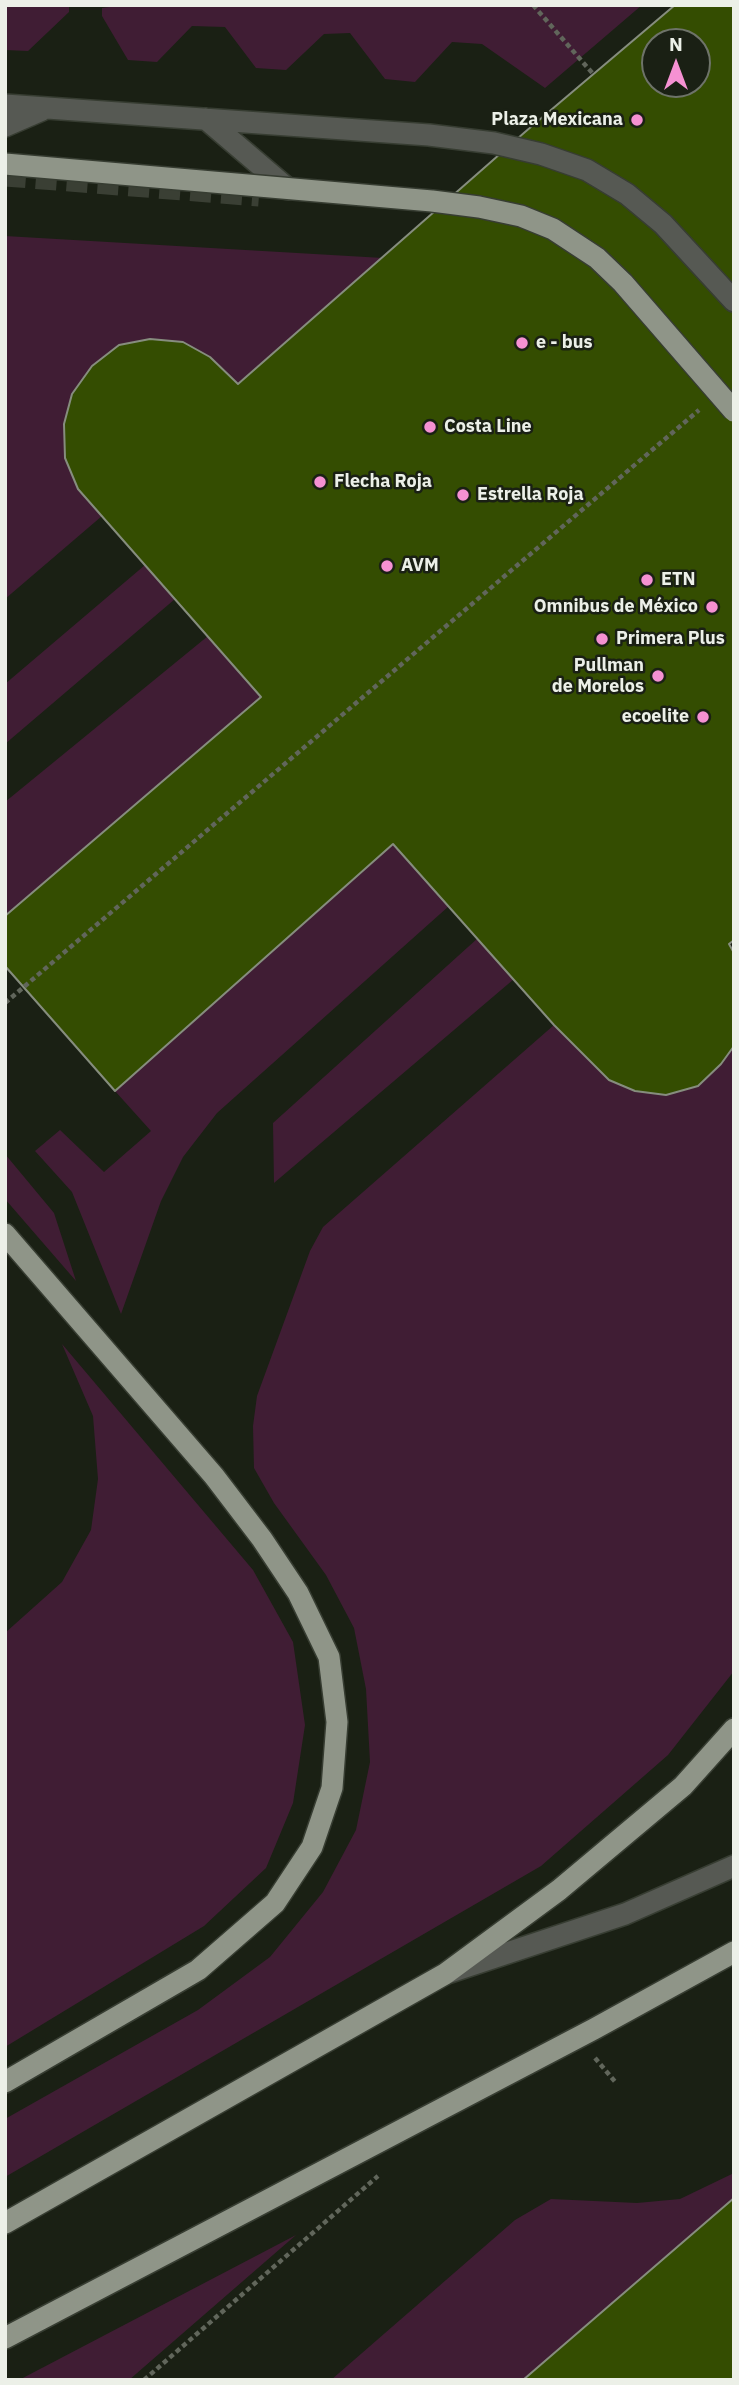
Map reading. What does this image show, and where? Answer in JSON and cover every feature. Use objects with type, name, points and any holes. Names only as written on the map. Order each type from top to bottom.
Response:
[{"type":"main road","points":[[5,164],[479,207],[521,216],[553,229],[597,258],[623,283],[734,411]]},
{"type":"main road","points":[[5,1234],[214,1476],[262,1539],[298,1593],[329,1657],[337,1722],[332,1788],[312,1847],[275,1903],[198,1970],[5,2082]]},
{"type":"main road","points":[[5,2223],[445,1974],[559,1890],[683,1786],[734,1730]]},
{"type":"main road","points":[[5,2338],[594,2029],[734,1952]]},
{"type":"lane","points":[[5,105],[429,135],[494,143],[541,154],[587,170],[627,194],[663,224],[734,301]]},
{"type":"lane","points":[[5,126],[47,108]]},
{"type":"lane","points":[[206,120],[288,189]]},
{"type":"lane","points":[[445,1974],[625,1914],[734,1866]]},
{"type":"path","points":[[533,5],[594,75]]},
{"type":"path","points":[[6,1002],[702,407]]},
{"type":"path","points":[[593,2055],[617,2084]]},
{"type":"path","points":[[144,2380],[381,2173]]},
{"type":"shaded area","points":[[5,5],[69,5],[69,12],[28,51],[5,50]]},
{"type":"shaded area","points":[[123,5],[642,5],[545,88],[482,44],[452,42],[415,82],[385,79],[350,33],[324,34],[286,70],[256,68],[225,27],[192,26],[157,62],[128,60],[102,16],[102,8]]},
{"type":"shaded area","points":[[5,236],[383,258],[238,384],[183,342],[150,339],[119,345],[92,366],[72,394],[64,424],[65,458],[78,489],[102,516],[5,599]]},
{"type":"shaded area","points":[[145,565],[175,599],[5,744],[5,684]]},
{"type":"shaded area","points":[[208,636],[261,697],[5,916],[5,802]]},
{"type":"shaded area","points":[[393,844],[449,906],[217,1113],[183,1157],[161,1201],[121,1314],[72,1192],[35,1151],[60,1130],[104,1172],[151,1131],[115,1091]]},
{"type":"shaded area","points":[[478,938],[514,979],[274,1183],[273,1123]]},
{"type":"shaded area","points":[[554,1025],[609,1079],[635,1091],[666,1095],[698,1086],[721,1064],[734,1046],[734,1671],[668,1755],[541,1866],[5,2177],[5,2119],[198,2010],[270,1957],[323,1892],[356,1830],[370,1762],[366,1689],[354,1628],[326,1575],[274,1503],[254,1468],[253,1426],[257,1396],[310,1251],[323,1227]]},
{"type":"shaded area","points":[[5,1154],[54,1213],[76,1281],[5,1199]]},
{"type":"shaded area","points":[[62,1344],[253,1570],[293,1642],[305,1725],[293,1803],[266,1868],[204,1926],[5,2047],[5,1633],[62,1582],[91,1530],[98,1479],[93,1416]]},
{"type":"shaded area","points":[[734,2173],[734,2198],[523,2380],[331,2380],[515,2220],[551,2199],[637,2203],[680,2199]]},
{"type":"shaded area","points":[[296,2235],[129,2380],[19,2380]]},
{"type":"building","points":[[675,5],[734,5],[734,940],[729,944],[734,953],[734,1046],[721,1064],[698,1086],[666,1095],[635,1091],[609,1080],[554,1025],[393,844],[115,1091],[5,966],[5,916],[261,697],[78,489],[65,458],[64,424],[72,394],[92,366],[119,345],[150,339],[183,342],[210,357],[238,384],[641,34],[641,98],[711,98],[711,28],[648,28]]},
{"type":"building","points":[[734,2198],[734,2380],[523,2380]]},
{"type":"tunnel","points":[[5,176],[259,196]]},
{"type":"place","name":"Plaza Mexicana","points":[[637,120]]},
{"type":"place","name":"e - bus","points":[[522,343]]},
{"type":"place","name":"Costa Line","points":[[430,427]]},
{"type":"place","name":"Flecha Roja","points":[[320,482]]},
{"type":"place","name":"Estrella Roja","points":[[463,495]]},
{"type":"place","name":"AVM","points":[[387,566]]},
{"type":"place","name":"ETN","points":[[647,580]]},
{"type":"place","name":"Omnibus de México","points":[[712,607]]},
{"type":"place","name":"Primera Plus","points":[[602,639]]},
{"type":"place","name":"Pullman de Morelos","points":[[658,676]]},
{"type":"place","name":"ecoelite","points":[[703,717]]}]
